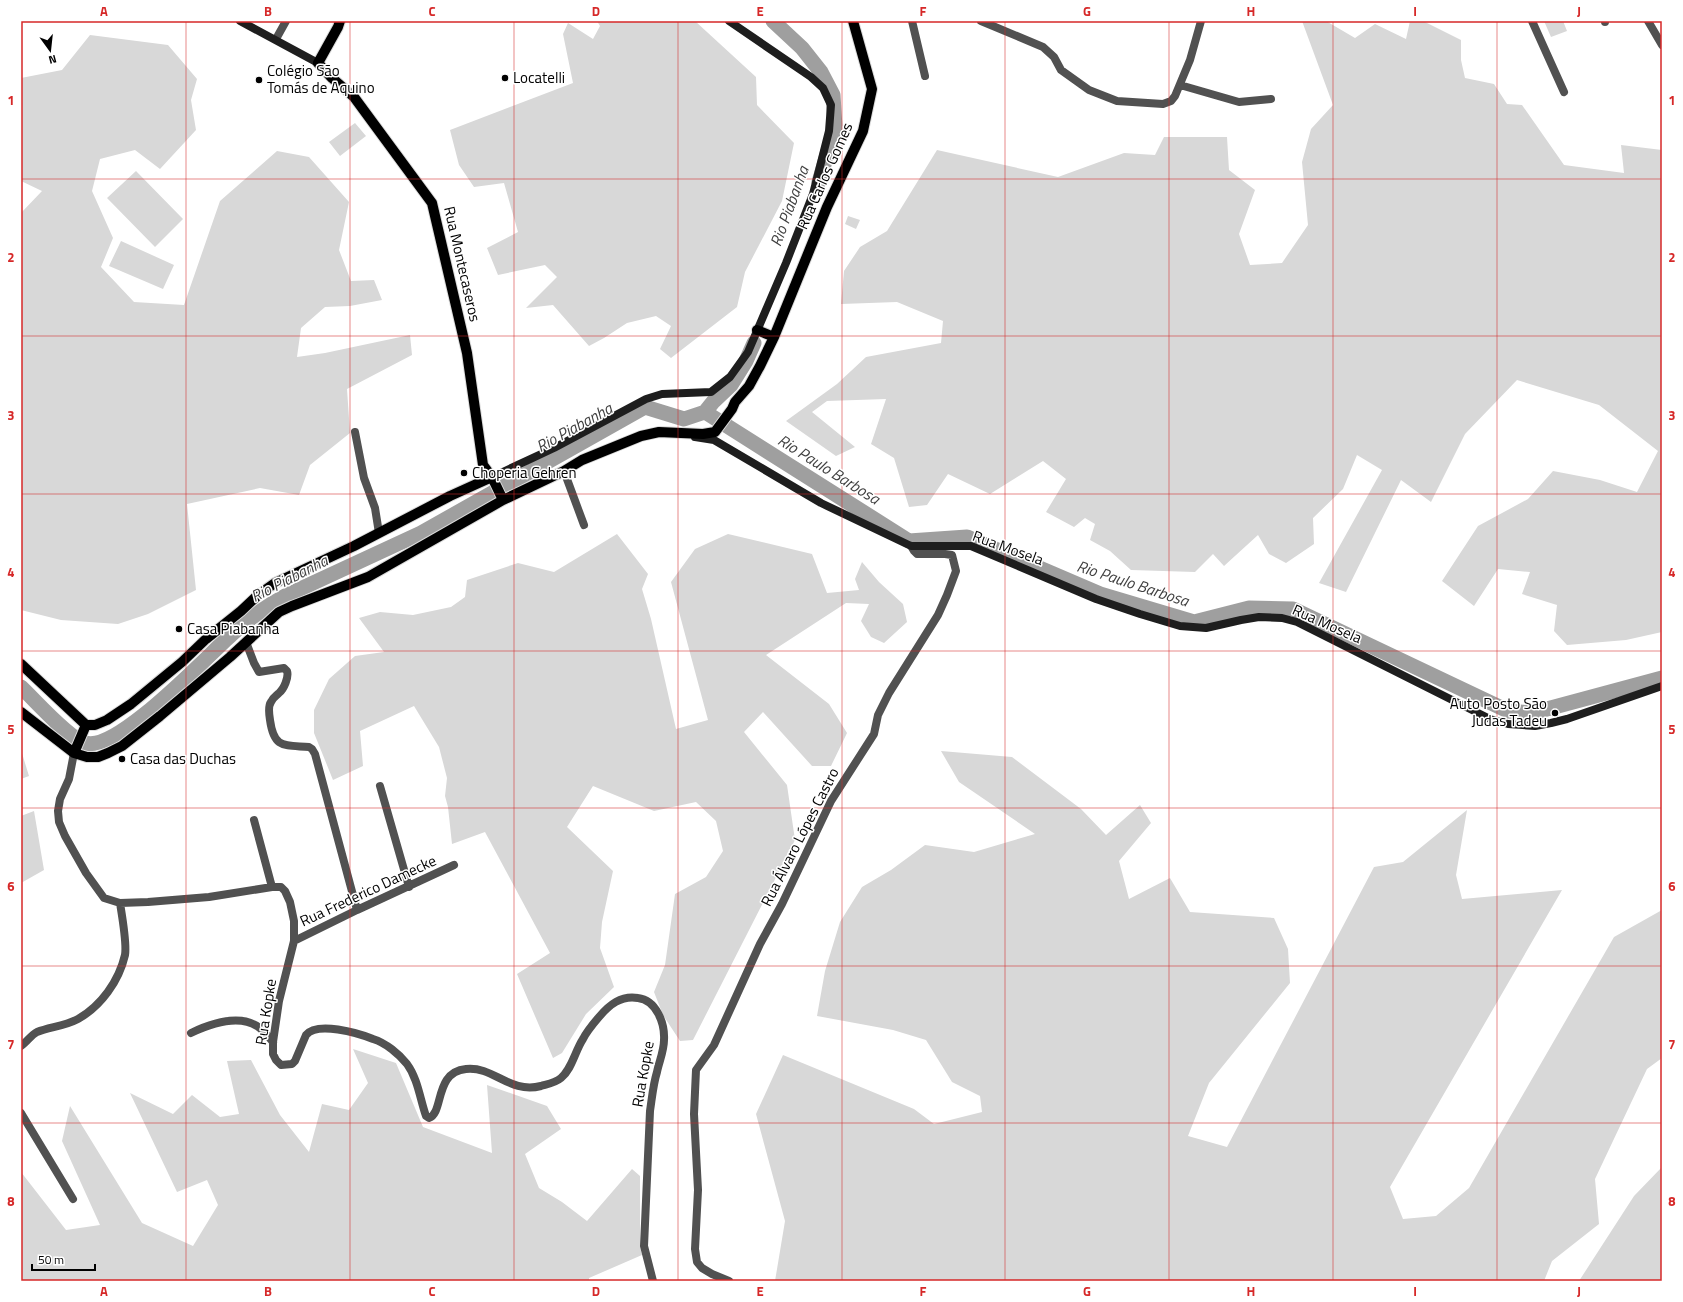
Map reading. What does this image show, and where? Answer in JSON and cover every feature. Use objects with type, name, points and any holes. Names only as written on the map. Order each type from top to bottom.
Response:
[{"type":"main road","points":[[318,63],[340,21]]},
{"type":"main road","name":"Rua Carlos Gomes","points":[[714,436],[735,402],[748,386],[774,337],[827,207],[860,139],[866,121],[872,89],[853,21]]},
{"type":"main road","name":"Rua Montecaseros","points":[[318,63],[332,78],[354,97],[432,203],[467,353],[483,465],[492,477],[503,500]]},
{"type":"main road","points":[[757,330],[774,337]]},
{"type":"main road","points":[[21,712],[74,753],[87,757],[98,757],[122,746],[204,680],[279,612],[368,577],[503,500],[564,471],[582,460],[641,436],[659,432],[714,436]]},
{"type":"main road","points":[[21,664],[86,725],[95,725],[107,720],[131,704],[182,662],[206,639],[242,611],[258,595],[275,583],[348,550],[379,532],[450,496],[492,477]]},
{"type":"main road","points":[[74,753],[86,725]]},
{"type":"street","name":"Rua Montecaseros","points":[[240,21],[276,39],[318,63]]},
{"type":"street","points":[[276,39],[286,21]]},
{"type":"street","points":[[492,477],[554,448],[646,398],[662,394],[711,392],[730,377],[748,352],[786,263],[813,194],[829,132],[831,105],[823,88],[810,77],[729,21]]},
{"type":"street","points":[[912,21],[925,76]]},
{"type":"street","points":[[981,21],[1043,47],[1054,57],[1061,70],[1089,90],[1117,101],[1164,104],[1171,101],[1180,85],[1194,47],[1201,21]]},
{"type":"street","points":[[1532,21],[1564,92]]},
{"type":"street","points":[[1648,21],[1662,45]]},
{"type":"street","points":[[1180,85],[1239,102],[1271,99]]},
{"type":"street","points":[[355,432],[364,478],[375,508],[379,532]]},
{"type":"street","name":"Rua Mosela","points":[[714,436],[822,503],[911,546],[971,546],[1096,599],[1180,626],[1206,628],[1259,617],[1282,618],[1297,622],[1490,719],[1508,724],[1535,726],[1567,719],[1662,686]]},
{"type":"street","points":[[564,471],[584,525]]},
{"type":"street","name":"Rua Álvaro Lópes Castro","points":[[730,1281],[712,1274],[702,1268],[698,1262],[695,1249],[698,1190],[694,1114],[696,1070],[714,1045],[760,944],[789,890],[831,801],[874,734],[878,715],[886,699],[938,615],[953,581],[956,571],[952,555],[917,554],[911,546]]},
{"type":"street","points":[[246,642],[259,672],[284,668],[287,671],[288,678],[279,694],[276,695],[270,703],[269,715],[271,728],[274,738],[283,745],[309,747],[315,754],[357,910]]},
{"type":"street","points":[[74,753],[69,779],[60,799],[58,811],[59,822],[65,836],[104,898],[120,903],[209,897],[272,887],[254,820]]},
{"type":"street","points":[[380,786],[409,887]]},
{"type":"street","name":"Rua Frederico Damecke","points":[[294,941],[357,910],[454,866]]},
{"type":"street","name":"Rua Kopke","points":[[272,887],[281,887],[285,891],[294,921],[294,941],[279,1001],[273,1042],[273,1054],[276,1060],[282,1065],[287,1065],[295,1061],[309,1032],[317,1028],[338,1029],[374,1039],[394,1051],[407,1065],[416,1079],[426,1116],[430,1118],[433,1117],[442,1089],[450,1076],[458,1071],[476,1069],[523,1088],[537,1087],[553,1083],[561,1078],[568,1070],[583,1038],[600,1015],[614,1002],[633,997],[644,999],[653,1005],[664,1028],[664,1040],[653,1089],[650,1111],[644,1246],[653,1281]]},
{"type":"street","points":[[21,1046],[36,1033],[64,1026],[78,1019],[95,1006],[114,984],[125,954],[120,903]]},
{"type":"street","points":[[191,1033],[208,1025],[236,1020],[246,1021],[257,1026],[273,1042]]},
{"type":"street","points":[[21,1113],[74,1199]]},
{"type":"shaded area","points":[[597,21],[695,21],[756,77],[757,105],[794,143],[782,201],[745,272],[737,307],[671,358],[660,349],[671,326],[656,316],[627,323],[589,346],[553,305],[526,308],[557,277],[545,265],[498,275],[487,248],[518,232],[504,183],[474,187],[459,165],[450,130],[573,83],[563,34],[568,23],[593,39],[600,26]]},
{"type":"shaded area","points":[[1302,21],[1326,21],[1355,38],[1375,24],[1406,39],[1410,21],[1423,21],[1461,40],[1461,60],[1465,78],[1494,84],[1507,104],[1522,105],[1564,165],[1624,173],[1621,145],[1662,150],[1662,632],[1626,640],[1567,645],[1554,631],[1557,605],[1522,594],[1530,572],[1498,569],[1474,606],[1442,581],[1478,526],[1528,499],[1553,471],[1600,480],[1637,492],[1658,451],[1599,405],[1517,380],[1465,434],[1431,502],[1401,480],[1346,592],[1319,583],[1382,470],[1357,455],[1343,489],[1313,518],[1314,544],[1286,563],[1269,554],[1258,535],[1224,566],[1213,554],[1195,572],[1131,570],[1110,551],[1090,540],[1095,524],[1085,518],[1074,527],[1046,512],[1066,479],[1043,461],[990,494],[948,474],[927,505],[909,507],[894,458],[871,444],[886,399],[827,401],[812,412],[855,447],[836,456],[786,421],[837,384],[866,357],[941,343],[943,321],[897,302],[841,304],[844,271],[860,247],[887,231],[937,150],[1058,177],[1124,153],[1155,155],[1164,137],[1227,137],[1229,170],[1255,190],[1239,234],[1250,265],[1282,263],[1308,225],[1302,162],[1311,129],[1333,105]]},
{"type":"shaded area","points":[[1544,21],[1563,21],[1567,31],[1551,37]]},
{"type":"shaded area","points":[[90,35],[168,45],[197,79],[191,100],[196,130],[160,169],[135,150],[100,159],[92,191],[113,238],[101,267],[134,302],[184,305],[220,201],[277,151],[309,157],[349,202],[339,250],[351,281],[374,280],[382,300],[350,306],[325,307],[301,328],[297,357],[325,353],[410,335],[412,355],[347,389],[350,433],[310,465],[299,495],[260,488],[187,504],[196,590],[148,614],[118,624],[61,620],[21,610],[21,213],[42,191],[21,181],[21,78],[62,70]]},
{"type":"shaded area","points":[[355,123],[366,136],[340,156],[329,142]]},
{"type":"shaded area","points":[[136,171],[183,219],[155,247],[107,198]]},
{"type":"shaded area","points":[[848,216],[860,220],[856,229],[845,224]]},
{"type":"shaded area","points":[[121,241],[174,265],[163,289],[109,266]]},
{"type":"shaded area","points":[[617,534],[648,574],[642,589],[651,619],[676,729],[708,720],[671,582],[695,549],[728,534],[812,554],[827,593],[859,590],[855,579],[862,562],[879,582],[903,604],[907,622],[884,643],[871,637],[861,621],[869,604],[846,603],[766,655],[829,704],[847,733],[831,766],[812,766],[763,712],[744,732],[787,785],[795,840],[693,1040],[680,1041],[663,1015],[654,992],[665,965],[675,894],[706,877],[723,851],[716,821],[696,802],[654,811],[593,786],[567,827],[613,871],[602,922],[600,948],[614,987],[586,1014],[562,1053],[553,1058],[517,974],[550,953],[485,832],[452,844],[448,807],[445,796],[447,778],[439,747],[414,706],[360,731],[363,766],[333,780],[314,733],[314,710],[329,679],[355,656],[384,652],[359,618],[380,612],[413,615],[451,607],[465,597],[467,580],[518,563],[554,572]]},
{"type":"shaded area","points":[[21,750],[29,776],[21,779]]},
{"type":"shaded area","points":[[941,751],[1012,757],[1081,809],[1106,835],[1140,805],[1151,823],[1119,861],[1129,899],[1170,878],[1190,912],[1274,918],[1288,949],[1290,983],[1209,1083],[1188,1136],[1227,1147],[1374,867],[1403,862],[1467,810],[1456,875],[1462,899],[1562,890],[1390,1187],[1403,1219],[1436,1216],[1469,1188],[1614,937],[1662,910],[1662,1058],[1647,1069],[1595,1179],[1599,1224],[1552,1261],[1544,1281],[775,1281],[785,1221],[756,1114],[783,1055],[914,1109],[934,1124],[982,1112],[980,1096],[952,1082],[926,1040],[893,1030],[817,1016],[825,971],[840,922],[862,887],[891,870],[925,845],[974,852],[1035,834],[959,782]]},
{"type":"shaded area","points":[[34,811],[44,870],[21,883],[21,816]]},
{"type":"shaded area","points":[[353,1049],[396,1063],[423,1127],[492,1153],[487,1085],[547,1106],[561,1129],[525,1154],[539,1188],[562,1202],[587,1221],[632,1169],[640,1176],[640,1247],[642,1255],[589,1278],[589,1281],[21,1281],[21,1172],[66,1230],[100,1225],[62,1141],[70,1106],[142,1223],[193,1246],[218,1205],[207,1180],[177,1192],[130,1093],[173,1114],[192,1095],[220,1117],[239,1114],[227,1061],[251,1060],[280,1115],[309,1152],[322,1104],[349,1110],[368,1083]]},
{"type":"shaded area","points":[[1662,1167],[1662,1281],[1579,1281],[1634,1196]]},
{"type":"waterway","name":"Rio Piabanha","points":[[773,21],[802,48],[821,72],[833,95],[835,127],[819,182]]},
{"type":"waterway","name":"Rio Piabanha","points":[[21,687],[61,727],[78,740],[85,743],[99,742],[118,733],[139,719],[161,701],[243,624],[263,609],[285,596],[421,533],[645,407],[684,419],[705,412],[731,385],[746,361],[754,343]]},
{"type":"waterway","name":"Rio Paulo Barbosa","points":[[705,412],[909,541],[967,537],[1100,594],[1194,622],[1249,608],[1293,609],[1508,711],[1532,713],[1662,678]]},
{"type":"place","name":"Locatelli","points":[[505,78]]},
{"type":"place","name":"Colégio São Tomás de Aquino","points":[[259,80]]},
{"type":"place","name":"Choperia Gehren","points":[[464,473]]},
{"type":"place","name":"Casa Piabanha","points":[[179,629]]},
{"type":"place","name":"Auto Posto São Judas Tadeu","points":[[1555,713]]},
{"type":"place","name":"Casa das Duchas","points":[[122,759]]}]
